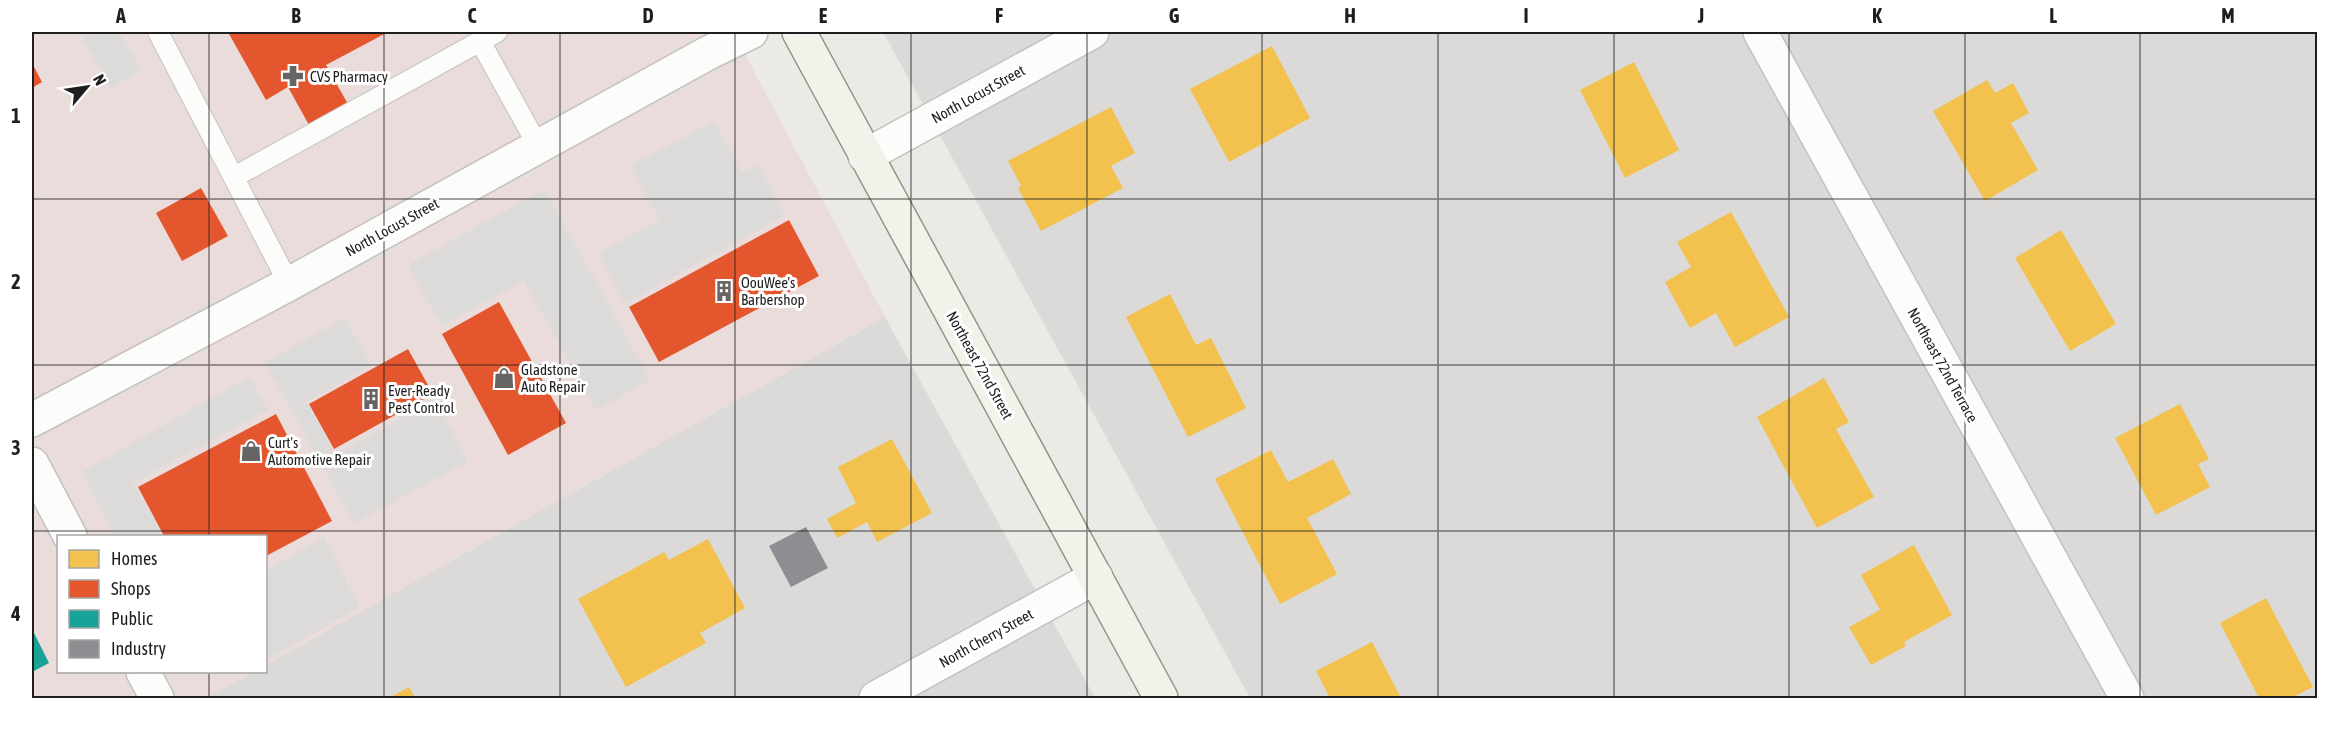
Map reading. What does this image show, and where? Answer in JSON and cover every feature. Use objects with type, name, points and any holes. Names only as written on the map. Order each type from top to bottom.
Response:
[{"type":"main road","name":"Northeast 72nd Street","points":[[799,32],[1161,699]]},
{"type":"street","name":"North Locust Street","points":[[32,420],[290,284],[538,146],[751,32]]},
{"type":"street","name":"North Locust Street","points":[[865,156],[1092,32]]},
{"type":"street","name":"Northeast 72nd Terrace","points":[[1760,32],[2127,699]]},
{"type":"street","points":[[32,464],[69,535]]},
{"type":"street","name":"North Cherry Street","points":[[876,699],[1096,577]]},
{"type":"street","points":[[144,673],[157,699]]},
{"type":"lane","points":[[158,32],[290,284]]},
{"type":"lane","points":[[234,177],[489,36],[538,146]]},
{"type":"shaded area","points":[[32,32],[733,32],[885,317],[267,664],[267,535],[57,535],[57,673],[252,673],[206,698],[32,698]]},
{"type":"shaded area","points":[[79,32],[120,32],[142,70],[111,88]]},
{"type":"shaded area","points":[[883,32],[2317,32],[2317,698],[1250,698]]},
{"type":"shaded area","points":[[714,121],[742,172],[758,164],[785,216],[625,303],[598,253],[660,220],[631,166]]},
{"type":"shaded area","points":[[545,189],[650,380],[596,410],[524,281],[442,326],[408,265]]},
{"type":"shaded area","points":[[885,317],[1095,698],[206,698],[252,673],[267,673],[267,664]]},
{"type":"shaded area","points":[[345,318],[371,366],[306,402],[335,454],[435,400],[468,461],[354,524],[265,362]]},
{"type":"shaded area","points":[[249,377],[268,410],[133,483],[163,535],[114,535],[82,472]]},
{"type":"shaded area","points":[[324,538],[360,607],[267,659],[267,569]]},
{"type":"building: Homes","points":[[1272,46],[1310,118],[1229,162],[1190,89]]},
{"type":"building: Homes","points":[[1634,62],[1679,150],[1625,178],[1580,90]]},
{"type":"building: Homes","points":[[1987,80],[1995,93],[2013,83],[2029,113],[2011,123],[2038,170],[1985,201],[1933,111]]},
{"type":"building: Homes","points":[[1111,107],[1135,153],[1111,166],[1123,188],[1041,231],[1018,188],[1021,186],[1008,161]]},
{"type":"building: Homes","points":[[1731,212],[1789,317],[1735,347],[1716,313],[1690,328],[1665,282],[1691,267],[1677,242]]},
{"type":"building: Homes","points":[[2061,230],[2116,324],[2070,351],[2015,258]]},
{"type":"building: Homes","points":[[1170,294],[1196,345],[1211,338],[1246,408],[1188,437],[1126,317]]},
{"type":"building: Homes","points":[[1824,378],[1849,422],[1836,429],[1874,497],[1817,528],[1757,417]]},
{"type":"building: Homes","points":[[2180,404],[2209,459],[2198,464],[2210,487],[2156,515],[2115,438]]},
{"type":"building: Homes","points":[[892,439],[932,513],[877,542],[867,522],[837,538],[827,519],[856,503],[838,467]]},
{"type":"building: Homes","points":[[1271,450],[1288,482],[1333,459],[1351,494],[1307,518],[1337,574],[1280,604],[1215,479]]},
{"type":"building: Homes","points":[[708,539],[745,608],[700,633],[706,643],[626,687],[578,599],[664,552],[669,560]]},
{"type":"building: Homes","points":[[1914,545],[1952,615],[1904,642],[1906,646],[1871,665],[1849,627],[1880,610],[1861,575]]},
{"type":"building: Homes","points":[[2266,598],[2313,687],[2291,698],[2259,698],[2220,623]]},
{"type":"building: Homes","points":[[1372,642],[1401,698],[1330,698],[1316,671]]},
{"type":"building: Homes","points":[[409,687],[415,698],[389,698]]},
{"type":"building: Shops","name":"CVS Pharmacy","points":[[228,32],[388,32],[326,65],[349,106],[309,125],[288,87],[266,100]]},
{"type":"building: Shops","points":[[32,63],[42,82],[32,88]]},
{"type":"building: Shops","points":[[201,188],[228,236],[182,261],[156,213]]},
{"type":"building: Shops","name":"OouWee's Barbershop","points":[[789,220],[819,276],[659,362],[629,307]]},
{"type":"building: Shops","name":"Gladstone Auto Repair","points":[[499,302],[566,423],[508,455],[442,334]]},
{"type":"building: Shops","name":"Ever-Ready Pest Control","points":[[408,349],[433,394],[334,449],[309,404]]},
{"type":"building: Shops","name":"Curt's Automotive Repair","points":[[276,414],[332,521],[267,555],[267,535],[163,535],[138,487]]},
{"type":"building: Public","points":[[32,629],[49,663],[32,672]]},
{"type":"building: Industry","points":[[806,527],[828,568],[791,587],[769,546]]},
{"type":"place","name":"CVS Pharmacy","points":[[293,76]]},
{"type":"place","name":"OouWee's Barbershop","points":[[724,291]]},
{"type":"place","name":"Gladstone Auto Repair","points":[[504,378]]},
{"type":"place","name":"Ever-Ready Pest Control","points":[[371,399]]},
{"type":"place","name":"Curt's Automotive Repair","points":[[251,451]]}]
